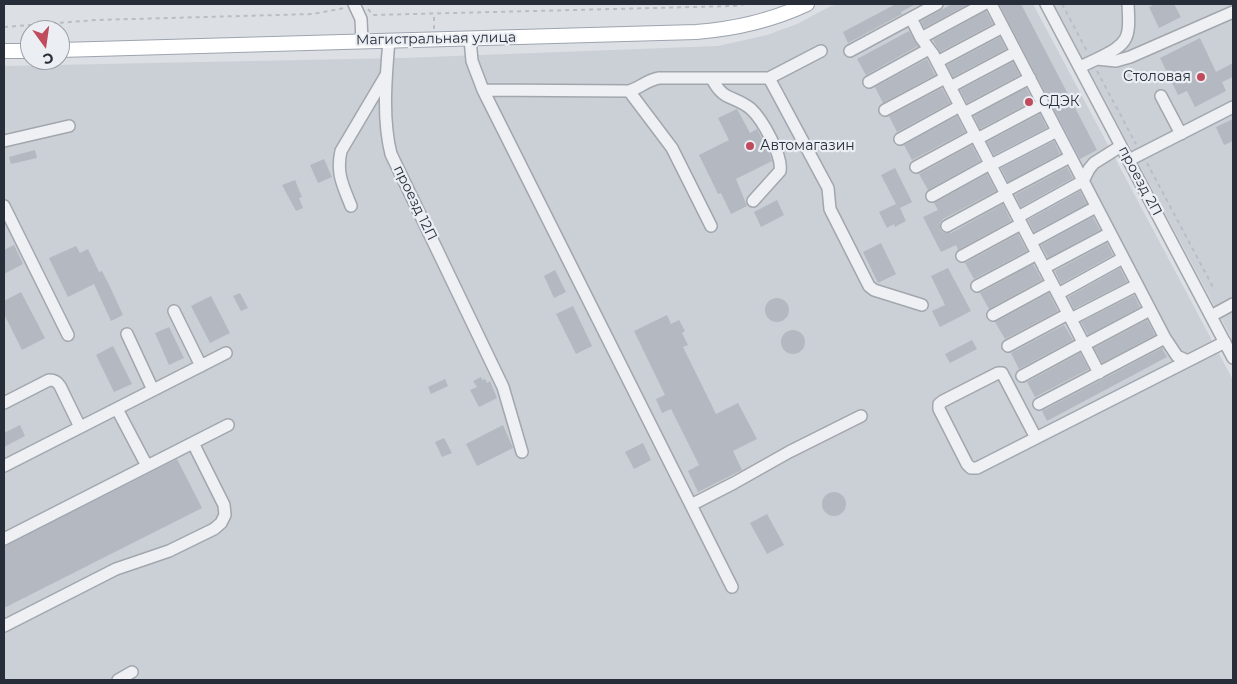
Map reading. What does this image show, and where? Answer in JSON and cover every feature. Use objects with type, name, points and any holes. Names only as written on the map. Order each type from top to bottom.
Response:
[{"type":"main road","name":"Магистральная улица","points":[[70,50],[716,31],[758,23],[806,4]]},
{"type":"main road","points":[[4,51],[20,50]]},
{"type":"street","points":[[357,4],[361,19],[362,41]]},
{"type":"street","points":[[850,51],[937,4]]},
{"type":"street","points":[[921,38],[984,4]]},
{"type":"street","points":[[991,4],[1164,338],[1177,356],[1188,361]]},
{"type":"street","name":"проезд 2П","points":[[1046,4],[1232,355]]},
{"type":"street","points":[[1080,67],[1115,50],[1126,39],[1129,22],[1128,4]]},
{"type":"street","points":[[1097,59],[1116,61],[1130,57],[1233,12]]},
{"type":"street","points":[[911,18],[948,82],[1099,373]]},
{"type":"street","points":[[937,62],[1003,27]]},
{"type":"street","points":[[470,38],[472,61],[484,90],[732,587]]},
{"type":"street","name":"проезд 12П","points":[[389,40],[386,76],[388,138],[391,154],[503,387],[522,452]]},
{"type":"street","points":[[869,82],[929,49]]},
{"type":"street","points":[[484,90],[629,91],[659,78],[769,78],[821,51]]},
{"type":"street","points":[[885,110],[1016,52]]},
{"type":"street","points":[[351,206],[340,176],[338,165],[341,151],[386,76]]},
{"type":"street","points":[[769,78],[828,188],[830,209],[869,286],[874,290],[922,305]]},
{"type":"street","points":[[900,139],[1030,78]]},
{"type":"street","points":[[712,79],[720,93],[753,111],[760,120],[780,158],[780,171],[753,201]]},
{"type":"street","points":[[629,91],[672,148],[710,226]]},
{"type":"street","points":[[1161,96],[1181,134]]},
{"type":"street","points":[[916,167],[1043,104]]},
{"type":"street","points":[[1129,160],[1233,107]]},
{"type":"street","points":[[4,141],[68,126]]},
{"type":"street","points":[[932,196],[1057,131]]},
{"type":"street","points":[[962,256],[1083,181],[1094,163],[1121,146]]},
{"type":"street","points":[[947,226],[1070,157]]},
{"type":"street","points":[[4,206],[7,219],[68,335]]},
{"type":"street","points":[[1031,242],[1096,207]]},
{"type":"street","points":[[1044,268],[1110,233]]},
{"type":"street","points":[[977,286],[1037,254]]},
{"type":"street","points":[[993,316],[1123,258]]},
{"type":"street","points":[[1008,346],[1137,285]]},
{"type":"street","points":[[1211,316],[1233,304]]},
{"type":"street","points":[[1022,376],[1150,310]]},
{"type":"street","points":[[174,311],[201,366]]},
{"type":"street","points":[[127,334],[153,390]]},
{"type":"street","points":[[1039,404],[1164,338]]},
{"type":"street","points":[[1036,438],[1002,373],[998,372],[939,404],[939,409],[967,464],[972,468],[977,468],[1225,342]]},
{"type":"street","points":[[4,466],[226,353]]},
{"type":"street","points":[[4,403],[49,380],[53,380],[60,386],[80,427]]},
{"type":"street","points":[[117,408],[147,466]]},
{"type":"street","points":[[691,505],[789,452],[861,416]]},
{"type":"street","points":[[4,539],[228,425]]},
{"type":"street","points":[[4,626],[116,569],[169,551],[214,529],[221,523],[225,515],[224,505],[193,443]]},
{"type":"street","points":[[118,680],[132,672]]},
{"type":"path","points":[[338,4],[341,8]]},
{"type":"path","points":[[4,27],[96,20],[314,14],[357,4],[373,15],[747,4]]},
{"type":"shaded area","points":[[838,4],[1033,4],[1233,380],[1233,680],[4,680],[4,66],[20,66],[20,70],[70,70],[70,65],[402,58],[718,46],[767,35],[797,24]]},
{"type":"shaded area","points":[[1054,4],[1233,4],[1233,341]]},
{"type":"building","points":[[896,4],[916,4],[901,12],[902,14],[848,43],[843,32]]},
{"type":"building","points":[[952,4],[969,4],[924,28],[921,21]]},
{"type":"building","points":[[999,4],[1021,4],[1097,150],[1080,159]]},
{"type":"building","points":[[1155,4],[1174,4],[1181,17],[1159,28],[1149,7]]},
{"type":"building","points":[[986,11],[993,24],[940,52],[933,40]]},
{"type":"building","points":[[909,31],[918,46],[866,75],[857,59]]},
{"type":"building","points":[[1000,37],[1006,49],[953,77],[947,65]]},
{"type":"building","points":[[1200,38],[1216,72],[1233,63],[1233,77],[1222,82],[1226,91],[1195,107],[1187,91],[1178,95],[1160,58]]},
{"type":"building","points":[[927,59],[935,75],[883,103],[875,87]]},
{"type":"building","points":[[1013,62],[1020,75],[967,103],[960,90]]},
{"type":"building","points":[[942,88],[950,103],[897,132],[889,116]]},
{"type":"building","points":[[1026,88],[1033,101],[980,129],[974,116]]},
{"type":"building","points":[[737,109],[750,133],[757,129],[772,161],[736,179],[747,206],[731,214],[721,193],[718,194],[699,155],[729,140],[718,118]]},
{"type":"building","points":[[1040,114],[1047,128],[994,155],[987,142]]},
{"type":"building","points":[[957,116],[965,132],[912,160],[904,145]]},
{"type":"building","points":[[1233,119],[1233,141],[1224,145],[1216,127]]},
{"type":"building","points":[[1054,141],[1060,154],[1008,182],[1001,168]]},
{"type":"building","points":[[972,145],[980,161],[928,190],[919,174]]},
{"type":"building","points":[[35,150],[37,158],[11,164],[9,157]]},
{"type":"building","points":[[324,159],[332,177],[318,183],[310,165]]},
{"type":"building","points":[[1067,167],[1073,178],[1021,207],[1015,195]]},
{"type":"building","points":[[895,168],[912,202],[900,208],[906,221],[895,227],[894,224],[887,228],[879,212],[896,204],[881,175]]},
{"type":"building","points":[[987,174],[996,191],[943,219],[940,223],[940,229],[944,233],[951,233],[1003,204],[1011,221],[958,250],[956,245],[941,252],[923,217],[938,210],[934,203]]},
{"type":"building","points":[[295,180],[302,197],[299,198],[303,208],[296,211],[282,185]]},
{"type":"building","points":[[1080,191],[1087,204],[1034,232],[1028,220]]},
{"type":"building","points":[[777,200],[784,215],[761,227],[754,212]]},
{"type":"building","points":[[1093,217],[1100,230],[1048,258],[1041,245]]},
{"type":"building","points":[[1018,234],[1027,251],[974,279],[965,263]]},
{"type":"building","points":[[881,243],[896,274],[878,283],[863,252]]},
{"type":"building","points":[[1107,243],[1113,255],[1061,284],[1055,271]]},
{"type":"building","points":[[14,245],[23,264],[4,274],[4,250]]},
{"type":"building","points":[[76,246],[80,253],[88,249],[99,272],[102,271],[123,315],[111,321],[94,284],[68,297],[49,258]]},
{"type":"building","points":[[1033,264],[1042,280],[989,309],[980,293]]},
{"type":"building","points":[[948,268],[971,311],[940,327],[932,311],[945,305],[931,276]]},
{"type":"building","points":[[1120,268],[1127,282],[1074,309],[1068,297]]},
{"type":"building","points":[[555,270],[566,292],[554,298],[544,276]]},
{"type":"building","points":[[21,292],[45,338],[22,350],[4,314],[4,301]]},
{"type":"building","points":[[240,293],[248,308],[241,311],[233,296]]},
{"type":"building","points":[[1049,293],[1058,311],[1005,339],[995,322]]},
{"type":"building","points":[[1134,295],[1140,307],[1088,335],[1081,322]]},
{"type":"building","points":[[211,296],[230,333],[210,343],[191,306]]},
{"type":"building","points":[[777,298],[786,301],[789,310],[786,319],[777,322],[768,319],[765,310],[768,301]]},
{"type":"building","points":[[573,306],[592,346],[576,354],[556,314]]},
{"type":"building","points":[[667,315],[671,324],[679,320],[685,331],[682,333],[688,345],[683,347],[716,414],[738,403],[757,439],[733,451],[742,470],[698,492],[688,471],[699,465],[671,409],[662,413],[656,399],[665,395],[634,331]]},
{"type":"building","points":[[1147,320],[1155,335],[1102,363],[1094,348]]},
{"type":"building","points":[[1064,325],[1073,340],[1019,369],[1011,353]]},
{"type":"building","points":[[169,327],[184,358],[169,365],[155,333]]},
{"type":"building","points":[[793,330],[802,333],[805,342],[802,351],[793,354],[784,351],[781,342],[784,333]]},
{"type":"building","points":[[972,340],[977,349],[950,363],[945,354]]},
{"type":"building","points":[[113,346],[132,384],[114,392],[96,355]]},
{"type":"building","points":[[1162,348],[1167,357],[1047,421],[1042,411]]},
{"type":"building","points":[[1080,353],[1089,369],[1035,397],[1027,382]]},
{"type":"building","points":[[481,377],[487,383],[490,381],[497,398],[479,407],[470,390],[477,387],[473,381]]},
{"type":"building","points":[[445,379],[448,386],[431,394],[428,387]]},
{"type":"building","points":[[20,425],[25,436],[4,447],[4,433]]},
{"type":"building","points":[[503,425],[513,448],[477,466],[466,444]]},
{"type":"building","points":[[444,438],[452,453],[442,457],[435,442]]},
{"type":"building","points":[[643,443],[651,460],[634,469],[625,452]]},
{"type":"building","points":[[177,459],[202,508],[4,608],[4,546]]},
{"type":"building","points":[[834,492],[843,495],[846,504],[843,513],[834,516],[825,513],[822,504],[825,495]]},
{"type":"building","points":[[767,514],[784,545],[767,554],[750,523]]},
{"type":"place","name":"Столовая","points":[[1201,77]]},
{"type":"place","name":"СДЭК","points":[[1029,102]]},
{"type":"place","name":"Автомагазин","points":[[750,146]]}]
